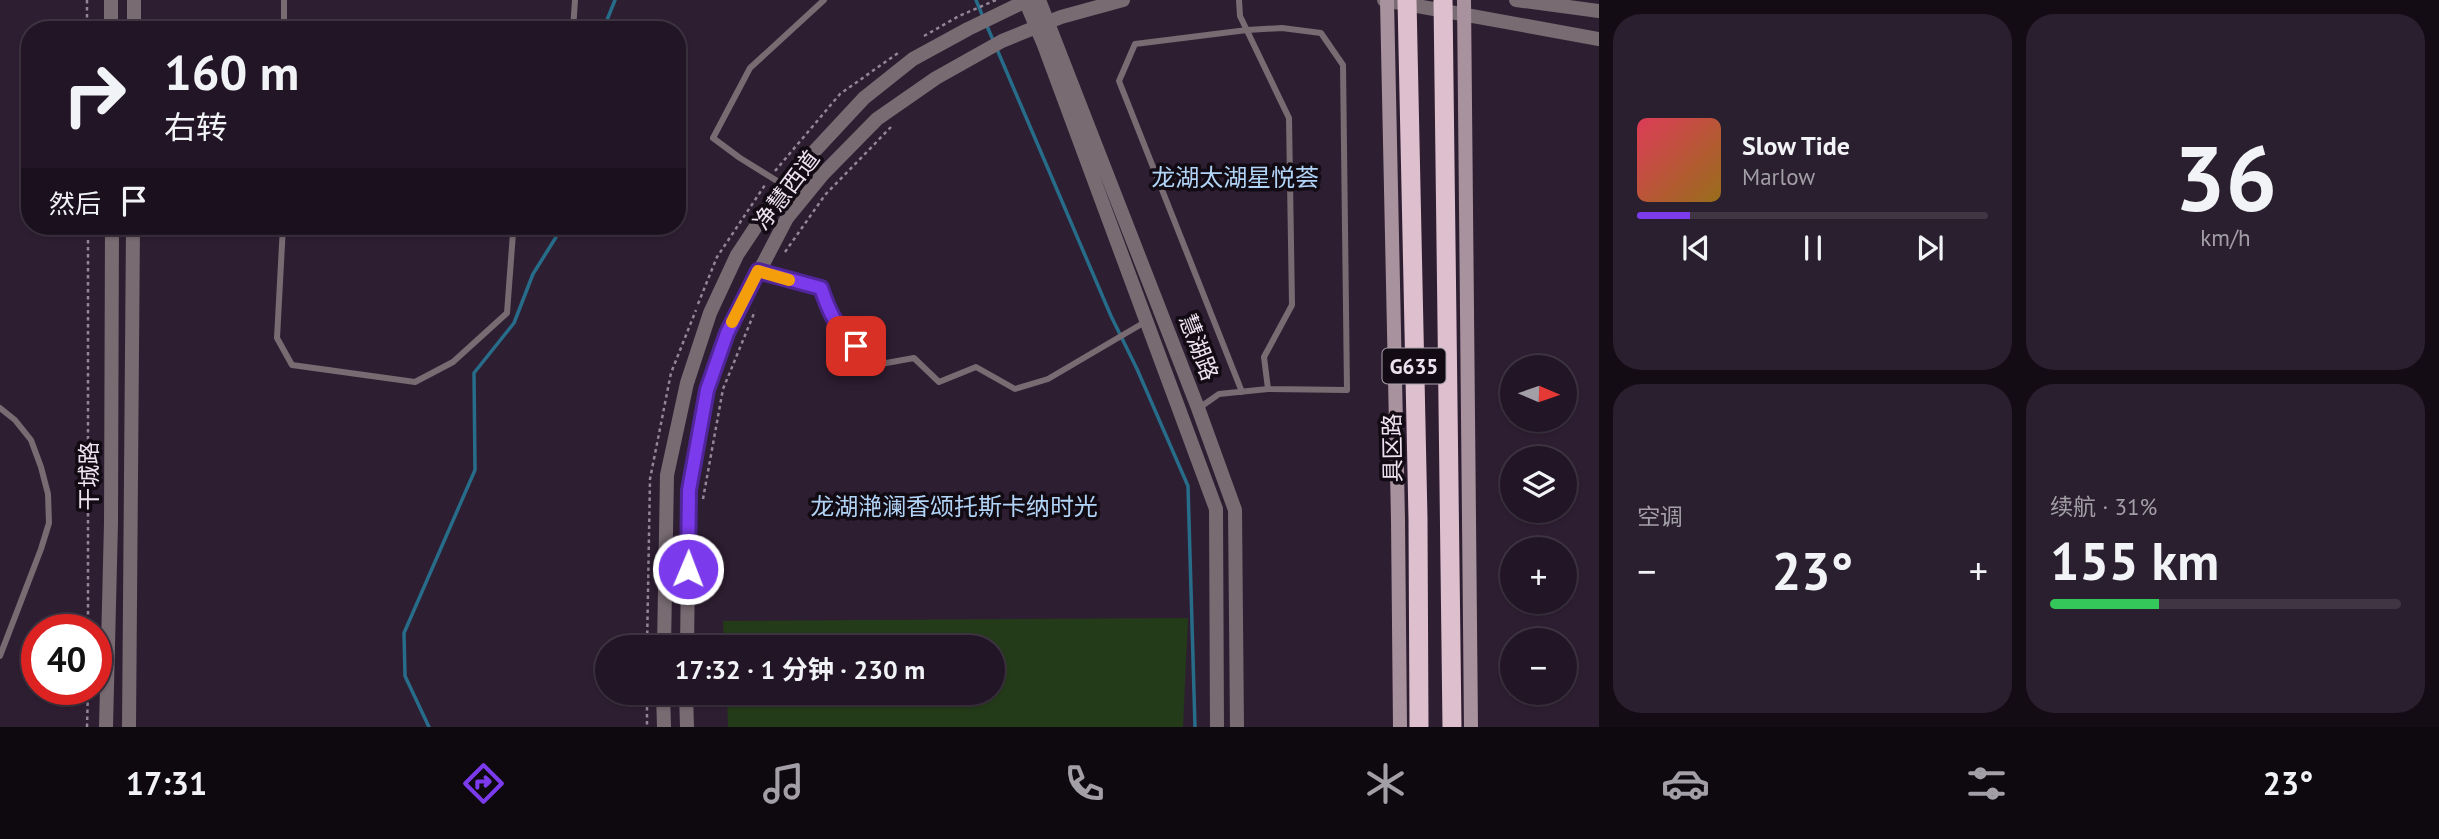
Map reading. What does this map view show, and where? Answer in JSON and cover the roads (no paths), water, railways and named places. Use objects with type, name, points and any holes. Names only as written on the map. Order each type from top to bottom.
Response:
[{"type":"highway","name":"具区路","points":[[1407,2],[1418,519],[1419,727]]},
{"type":"highway","name":"G635","points":[[1443,6],[1452,727]]},
{"type":"main road","points":[[1386,0],[1400,727]]},
{"type":"main road","points":[[1464,0],[1471,727]]},
{"type":"main road","points":[[1448,316],[1468,358]]},
{"type":"street","points":[[111,0],[111,21]]},
{"type":"street","points":[[134,0],[134,21]]},
{"type":"street","name":"净慧西道","points":[[663,635],[667,475],[687,383],[710,313],[737,255],[784,184],[864,99],[913,59],[968,29],[990,9],[1029,0]]},
{"type":"street","name":"慧湖路","points":[[1029,0],[1042,25],[1198,408],[1235,510],[1237,727]]},
{"type":"street","name":"净慧西道","points":[[687,635],[689,490],[707,390],[727,333],[787,218],[823,174],[877,118],[936,78],[1002,41],[1042,25],[1123,0]]},
{"type":"street","points":[[1386,0],[1443,6],[1464,16],[1599,39]]},
{"type":"street","points":[[1516,0],[1599,10]]},
{"type":"street","name":"慧湖路","points":[[1042,25],[1145,322],[1216,509],[1217,727]]},
{"type":"street","name":"干城路","points":[[106,727],[111,523],[112,235]]},
{"type":"street","name":"干城路","points":[[129,727],[133,235]]},
{"type":"street","points":[[663,705],[664,727]]},
{"type":"street","points":[[686,705],[687,727]]},
{"type":"lane","points":[[284,0],[284,21]]},
{"type":"lane","points":[[574,21],[575,0]]},
{"type":"lane","points":[[784,184],[740,158],[713,138],[750,68],[824,0]]},
{"type":"lane","points":[[1239,0],[1240,16],[1289,118],[1292,305],[1264,358],[1268,390]]},
{"type":"lane","points":[[1198,408],[1219,394],[1268,390],[1347,390],[1343,65],[1321,33],[1282,29],[1247,30],[1135,44],[1119,81],[1242,392]]},
{"type":"lane","points":[[283,235],[277,338],[292,365],[415,382],[453,362],[507,313],[513,235]]},
{"type":"lane","points":[[758,271],[821,288],[838,328],[875,365],[914,358],[939,382],[976,367],[1016,389],[1048,379],[1145,322]]},
{"type":"lane","points":[[0,408],[15,420],[31,440],[48,494],[49,523],[0,656]]},
{"type":"waterway","points":[[607,21],[615,0]]},
{"type":"waterway","points":[[976,0],[983,17]]},
{"type":"waterway","points":[[986,24],[993,40]]},
{"type":"waterway","points":[[996,47],[1111,316],[1188,486],[1195,727]]},
{"type":"waterway","points":[[429,727],[405,676],[404,633],[475,470],[474,373],[514,323],[533,274],[557,235]]},
{"type":"district","name":"龙湖太湖星悦荟","points":[[1235,177]]},
{"type":"district","name":"龙湖滟澜香颂托斯卡纳时光","points":[[954,506]]}]
